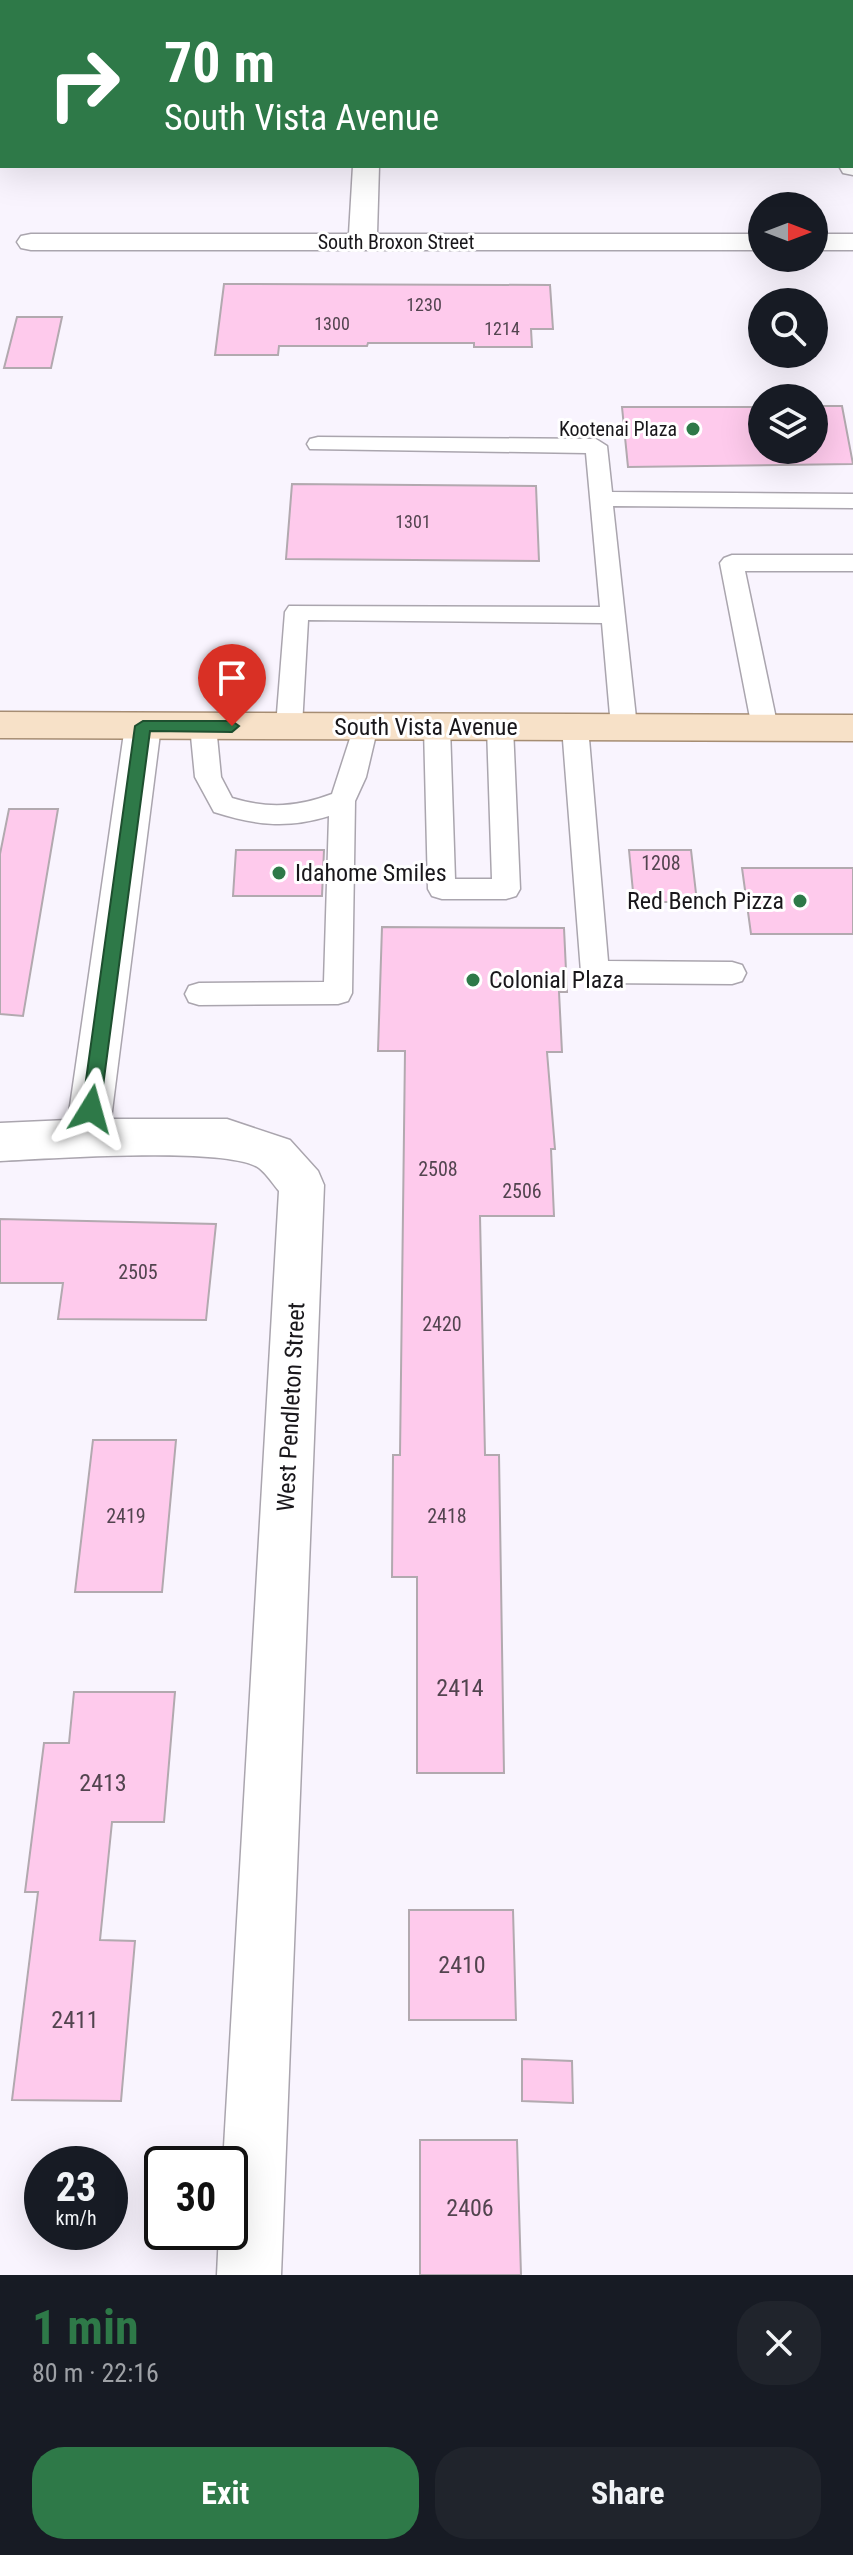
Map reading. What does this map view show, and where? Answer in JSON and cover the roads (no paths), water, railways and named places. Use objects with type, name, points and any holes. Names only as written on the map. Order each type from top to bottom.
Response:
[{"type":"main road","name":"South Vista Avenue","points":[[0,725],[853,728]]},
{"type":"street","points":[[363,242],[366,168]]},
{"type":"street","name":"South Broxon Street","points":[[31,242],[748,242]]},
{"type":"street","points":[[828,242],[853,242]]},
{"type":"street","points":[[87,1138],[143,726]]},
{"type":"street","name":"West Pendleton Street","points":[[0,1142],[87,1138],[227,1138],[274,1154],[302,1185],[249,2275]]},
{"type":"lane","points":[[318,444],[596,446],[624,727]]},
{"type":"lane","points":[[601,499],[853,501]]},
{"type":"lane","points":[[765,728],[732,563],[853,563]]},
{"type":"lane","points":[[289,726],[297,612],[613,615]]},
{"type":"lane","points":[[203,726],[208,777],[223,805],[258,817],[305,816],[342,801]]},
{"type":"lane","points":[[199,994],[338,993],[342,801],[353,777],[365,726]]},
{"type":"lane","points":[[437,727],[442,889],[506,889],[500,727]]},
{"type":"lane","points":[[575,727],[595,972],[732,973]]},
{"type":"place","name":"Kootenai Plaza","points":[[693,429]]},
{"type":"place","name":"Idahome Smiles","points":[[279,873]]},
{"type":"place","name":"Red Bench Pizza","points":[[800,901]]},
{"type":"place","name":"Colonial Plaza","points":[[473,980]]}]
